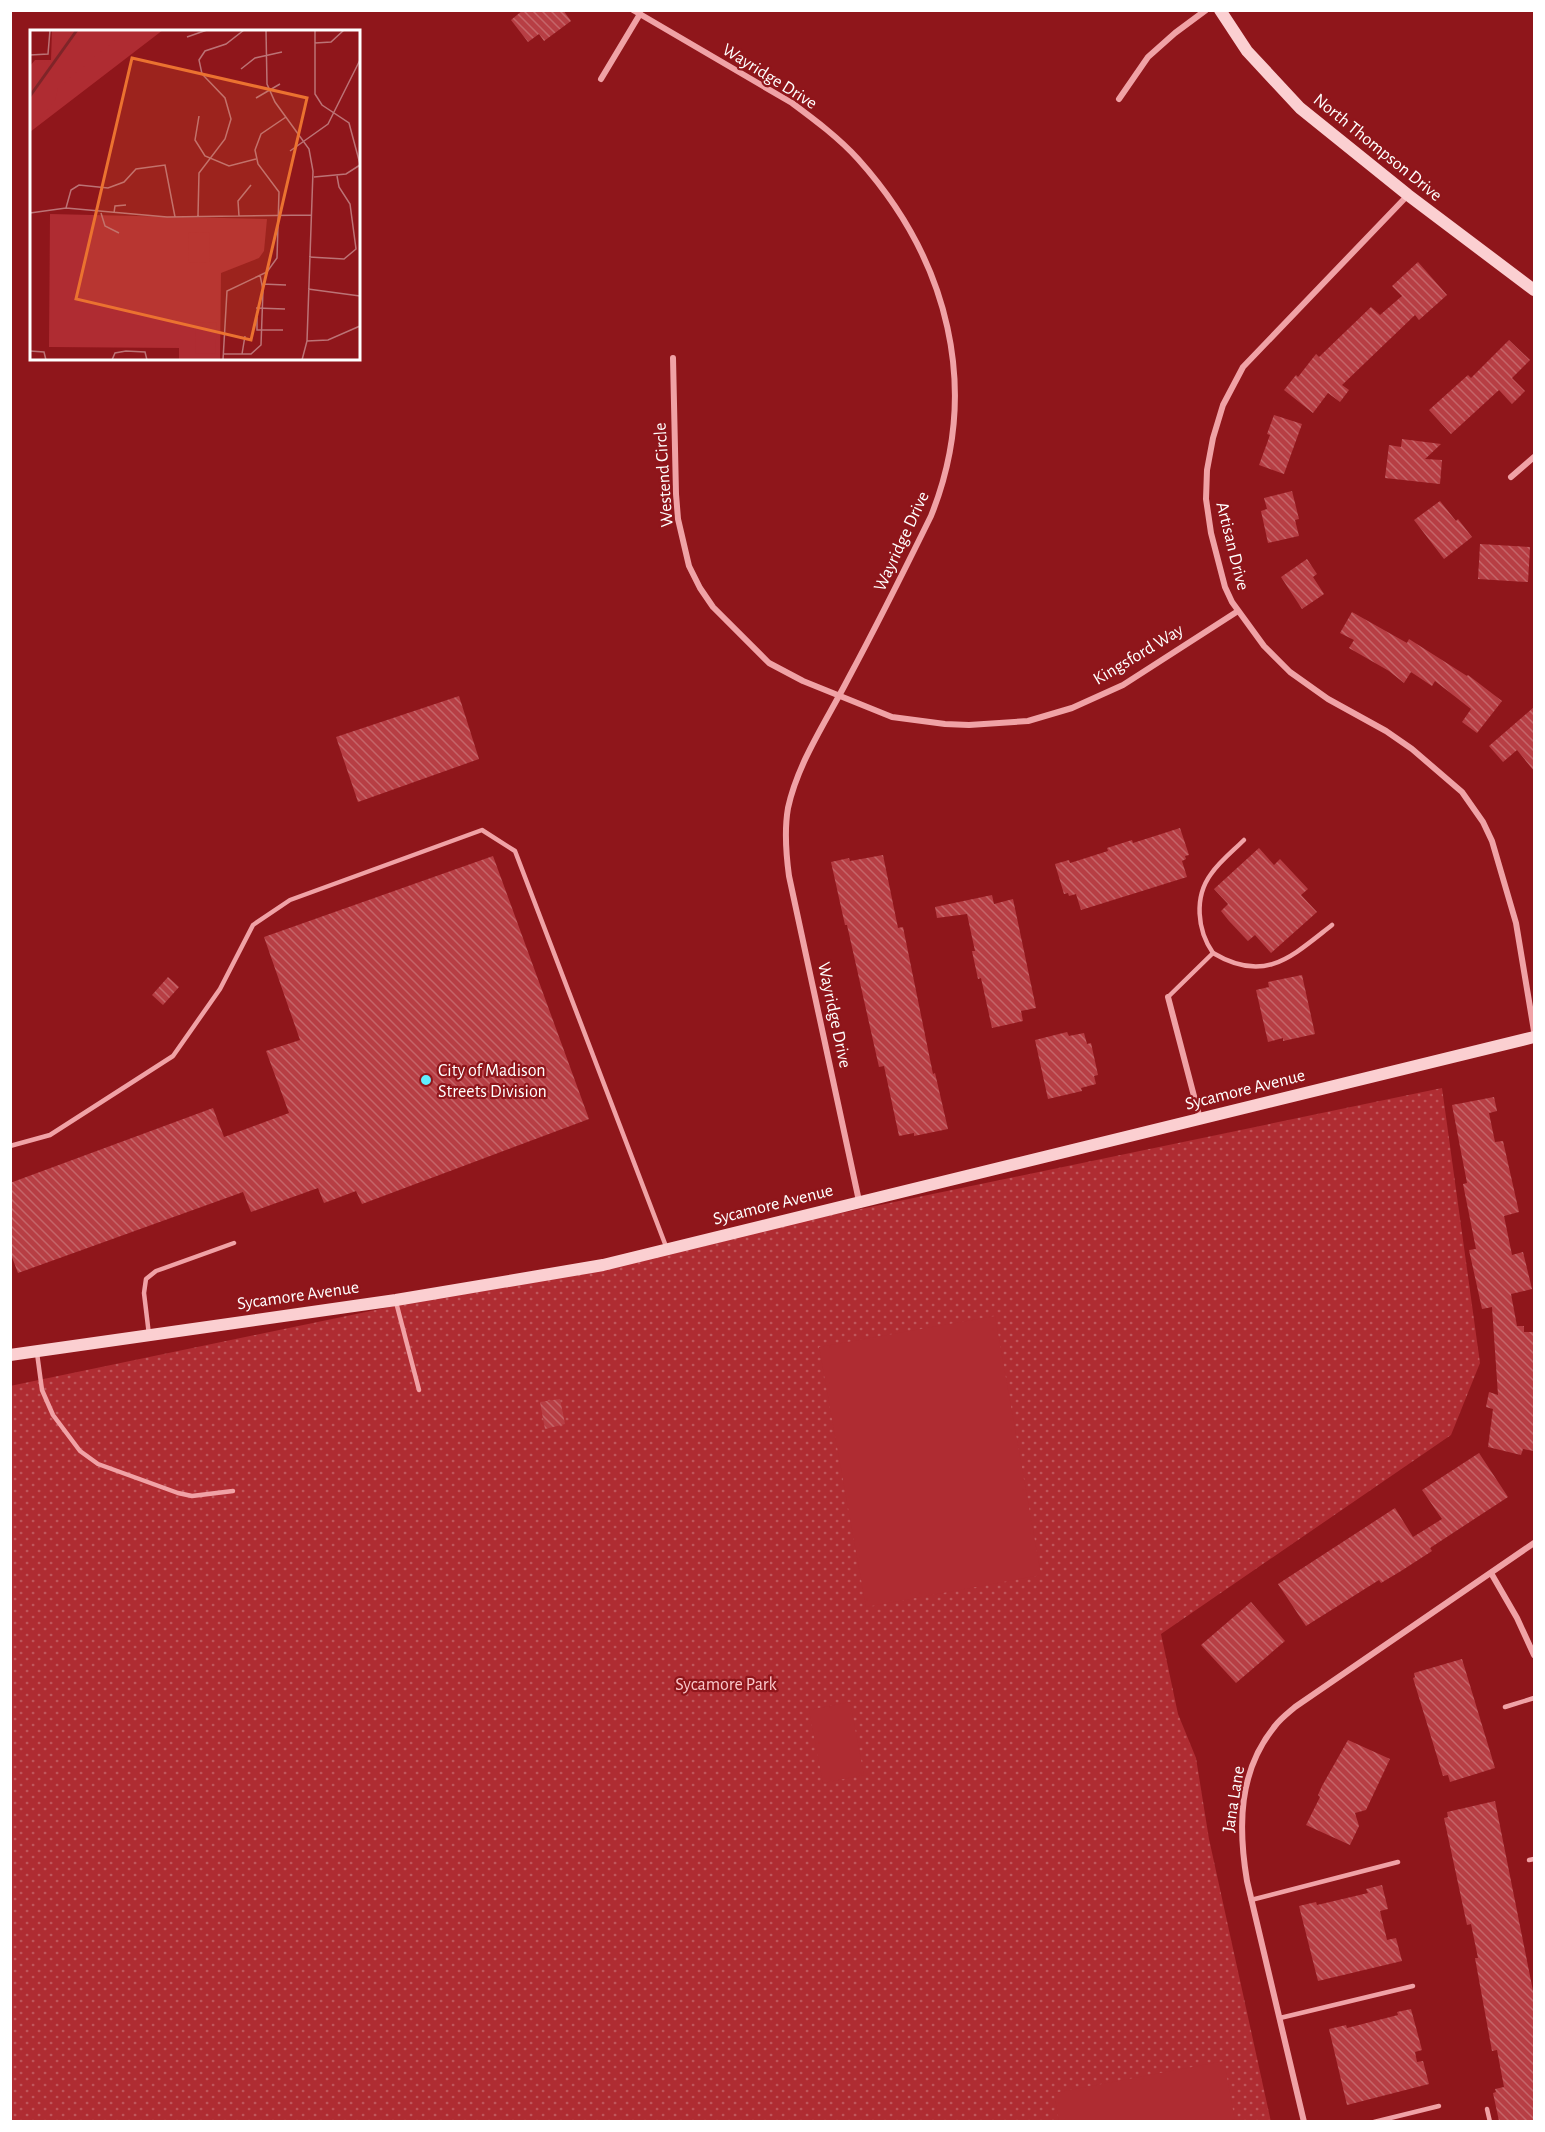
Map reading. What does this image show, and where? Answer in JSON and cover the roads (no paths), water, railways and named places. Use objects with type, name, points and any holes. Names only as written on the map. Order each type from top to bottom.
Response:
[{"type":"street","name":"Wayridge Drive","points":[[633,10],[792,103],[858,159],[898,212],[923,253],[942,303],[952,352],[955,394],[954,423],[946,475],[931,516],[810,751],[788,808],[786,855],[860,1201]]},
{"type":"street","points":[[1119,99],[1148,57],[1206,10]]},
{"type":"street","name":"North Thompson Drive","points":[[1220,10],[1247,51],[1300,108],[1408,195],[1534,290]]},
{"type":"street","points":[[601,79],[640,14]]},
{"type":"street","name":"Artisan Drive","points":[[1408,195],[1251,357],[1233,384],[1223,405],[1213,438],[1207,470],[1206,498],[1211,533],[1225,587],[1238,611],[1264,646],[1290,672],[1328,699],[1386,731],[1412,749],[1446,777],[1473,806],[1492,841],[1516,923],[1534,1031]]},
{"type":"street","name":"Westend Circle","points":[[674,358],[678,519],[689,566],[699,588],[713,607],[769,663],[839,697]]},
{"type":"street","points":[[1511,477],[1534,457]]},
{"type":"street","name":"Kingsford Way","points":[[839,697],[892,717],[945,724],[969,725],[1028,721],[1072,708],[1123,685],[1238,611]]},
{"type":"street","points":[[1168,997],[1200,1119]]},
{"type":"street","name":"Sycamore Avenue","points":[[10,1355],[396,1300],[603,1265],[1534,1037]]},
{"type":"street","name":"Jana Lane","points":[[1304,2121],[1251,1899],[1241,1846],[1240,1826],[1249,1774],[1258,1750],[1275,1726],[1295,1707],[1534,1543]]},
{"type":"street","points":[[1491,1573],[1532,1644],[1534,1655]]},
{"type":"lane","points":[[10,1146],[50,1135],[173,1056],[220,989],[253,925],[290,900],[482,830],[515,851],[667,1249]]},
{"type":"lane","points":[[1244,840],[1212,873],[1204,888],[1200,927],[1205,942],[1213,953],[1228,963],[1248,968],[1270,966],[1290,956],[1332,925]]},
{"type":"lane","points":[[1168,997],[1213,953]]},
{"type":"lane","points":[[149,1335],[144,1293],[146,1279],[156,1271],[234,1243]]},
{"type":"lane","points":[[396,1300],[419,1390]]},
{"type":"lane","points":[[37,1351],[42,1390],[53,1415],[81,1451],[98,1464],[178,1494],[192,1496],[233,1491]]},
{"type":"lane","points":[[1505,1707],[1534,1698]]},
{"type":"lane","points":[[1251,1899],[1398,1862]]},
{"type":"lane","points":[[1280,2018],[1413,1986]]},
{"type":"lane","points":[[1374,2121],[1439,2106]]},
{"type":"lane","points":[[1487,2109],[1490,2121]]},
{"type":"place","name":"City of Madison Streets Division","points":[[426,1080]]},
{"type":"park label","name":"Sycamore Park","points":[[726,1684]]}]
